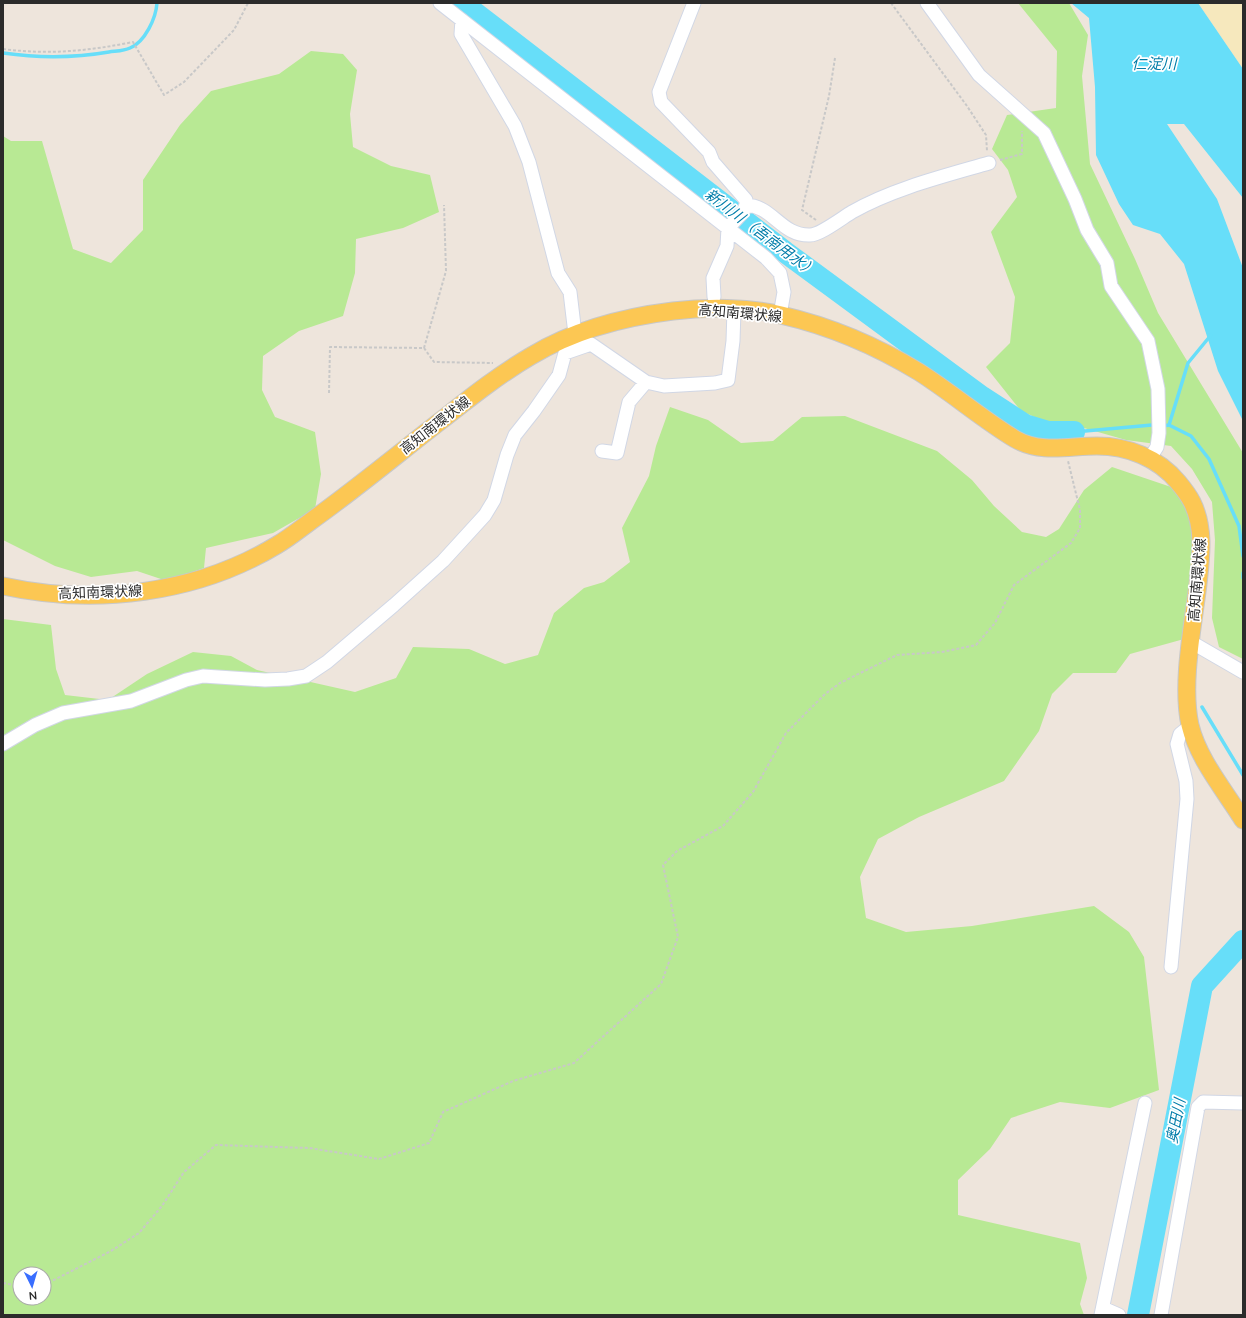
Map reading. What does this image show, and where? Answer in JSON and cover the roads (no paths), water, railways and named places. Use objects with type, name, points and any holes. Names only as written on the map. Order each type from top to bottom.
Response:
[{"type":"main road","name":"高知南環状線","points":[[3,586],[31,592],[80,596],[130,594],[178,585],[225,571],[276,546],[332,506],[485,386],[533,354],[577,341],[610,322],[648,314],[695,308],[734,310],[780,315],[839,333],[874,348],[918,372],[1019,441],[1050,450],[1100,446],[1128,449],[1150,458],[1175,478],[1192,502],[1201,531],[1200,560],[1186,687],[1190,726],[1202,755],[1243,820]]},
{"type":"street","points":[[440,3],[731,224],[780,273],[784,292],[780,315]]},
{"type":"street","points":[[694,3],[659,92],[661,102],[709,152],[713,162],[746,200],[745,209]]},
{"type":"street","points":[[927,3],[979,75],[1044,133],[1075,199],[1087,230],[1108,263],[1111,286],[1148,341],[1158,388],[1159,433],[1157,446],[1150,458]]},
{"type":"street","points":[[462,20],[461,34],[515,126],[529,162],[558,273],[570,292],[577,341]]},
{"type":"street","points":[[714,296],[713,278],[727,246],[731,224],[745,209],[756,205],[789,231],[811,236],[879,199],[989,163]]},
{"type":"street","points":[[577,341],[591,344],[646,382],[664,386],[715,383],[728,380],[733,341],[734,310]]},
{"type":"street","points":[[3,744],[35,725],[63,713],[131,701],[186,680],[203,676],[265,680],[288,679],[306,676],[327,662],[394,605],[443,560],[485,515],[494,500],[506,455],[515,434],[534,411],[559,375],[565,353],[577,341]]},
{"type":"street","points":[[602,451],[617,453],[628,402],[646,382]]},
{"type":"street","points":[[1191,642],[1243,672]]},
{"type":"street","points":[[1171,967],[1187,799],[1186,782],[1177,744],[1180,734],[1190,726]]},
{"type":"street","points":[[1161,1315],[1198,1107],[1203,1102],[1243,1103]]},
{"type":"street","points":[[1119,1315],[1102,1312],[1144,1103]]},
{"type":"water","name":"仁淀川","points":[[1071,3],[1198,3],[1243,69],[1243,198],[1184,124],[1167,124],[1217,199],[1243,268],[1243,421],[1218,371],[1184,264],[1160,234],[1133,225],[1119,204],[1096,155],[1095,87],[1089,18]]},
{"type":"waterway","points":[[3,53],[29,56],[69,56],[128,49],[140,41],[149,29],[157,3]]},
{"type":"waterway","name":"新川川（吾南用水）","points":[[462,3],[785,252],[982,397],[1025,425],[1048,432],[1074,432]]},
{"type":"waterway","points":[[1169,425],[1188,363],[1211,335]]},
{"type":"waterway","points":[[1074,432],[1152,425]]},
{"type":"waterway","points":[[1163,426],[1169,425],[1191,436],[1209,459],[1239,526],[1243,556]]},
{"type":"waterway","points":[[1243,573],[1243,578]]},
{"type":"waterway","points":[[1202,707],[1243,775]]},
{"type":"waterway","name":"奥田川","points":[[1138,1315],[1202,986],[1243,941]]}]
